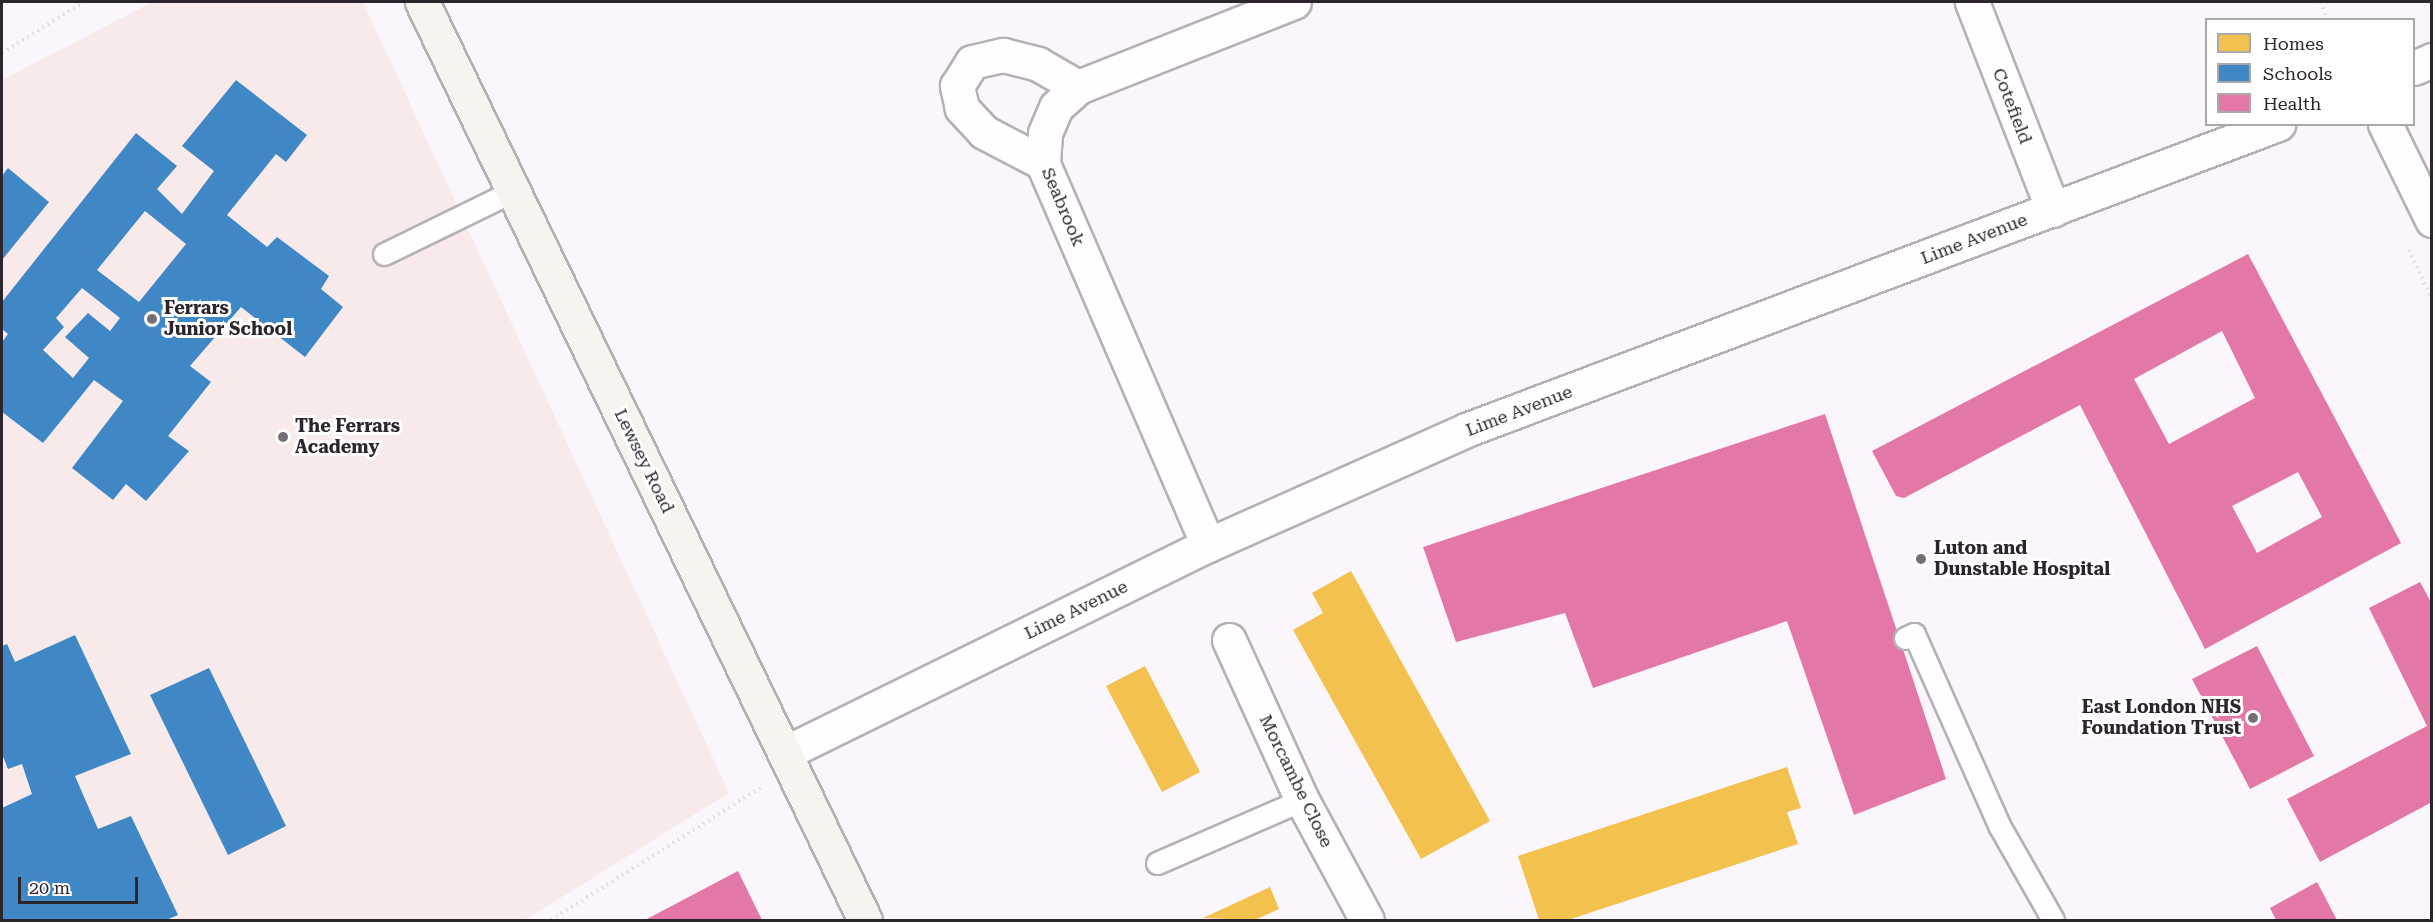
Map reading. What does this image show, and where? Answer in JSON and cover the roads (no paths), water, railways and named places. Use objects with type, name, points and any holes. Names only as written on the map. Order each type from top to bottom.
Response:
[{"type":"street","name":"Lewsey Road","points":[[422,2],[865,921]]},
{"type":"street","name":"Seabrook","points":[[1209,545],[1043,163],[1045,133],[1056,107],[1078,87],[1294,2]]},
{"type":"street","name":"Cotefield","points":[[1972,2],[2053,210]]},
{"type":"street","points":[[1043,163],[984,132],[962,108],[957,86],[972,62],[1003,56],[1038,64],[1078,87]]},
{"type":"street","points":[[2415,68],[2432,60]]},
{"type":"street","name":"Lime Avenue","points":[[789,762],[1209,545],[1466,430],[2273,126]]},
{"type":"street","points":[[2386,126],[2432,220]]},
{"type":"street","name":"Morcambe Close","points":[[1229,640],[1302,800],[1367,921]]},
{"type":"lane","points":[[384,254],[513,191]]},
{"type":"lane","points":[[1905,638],[1914,634],[2000,827],[2053,921]]},
{"type":"lane","points":[[1157,863],[1302,800]]},
{"type":"place","name":"Ferrars Junior School","points":[[152,319]]},
{"type":"place","name":"The Ferrars Academy","points":[[283,437]]},
{"type":"place","name":"Luton and Dunstable Hospital","points":[[1921,559]]},
{"type":"place","name":"East London NHS Foundation Trust","points":[[2253,718]]}]
